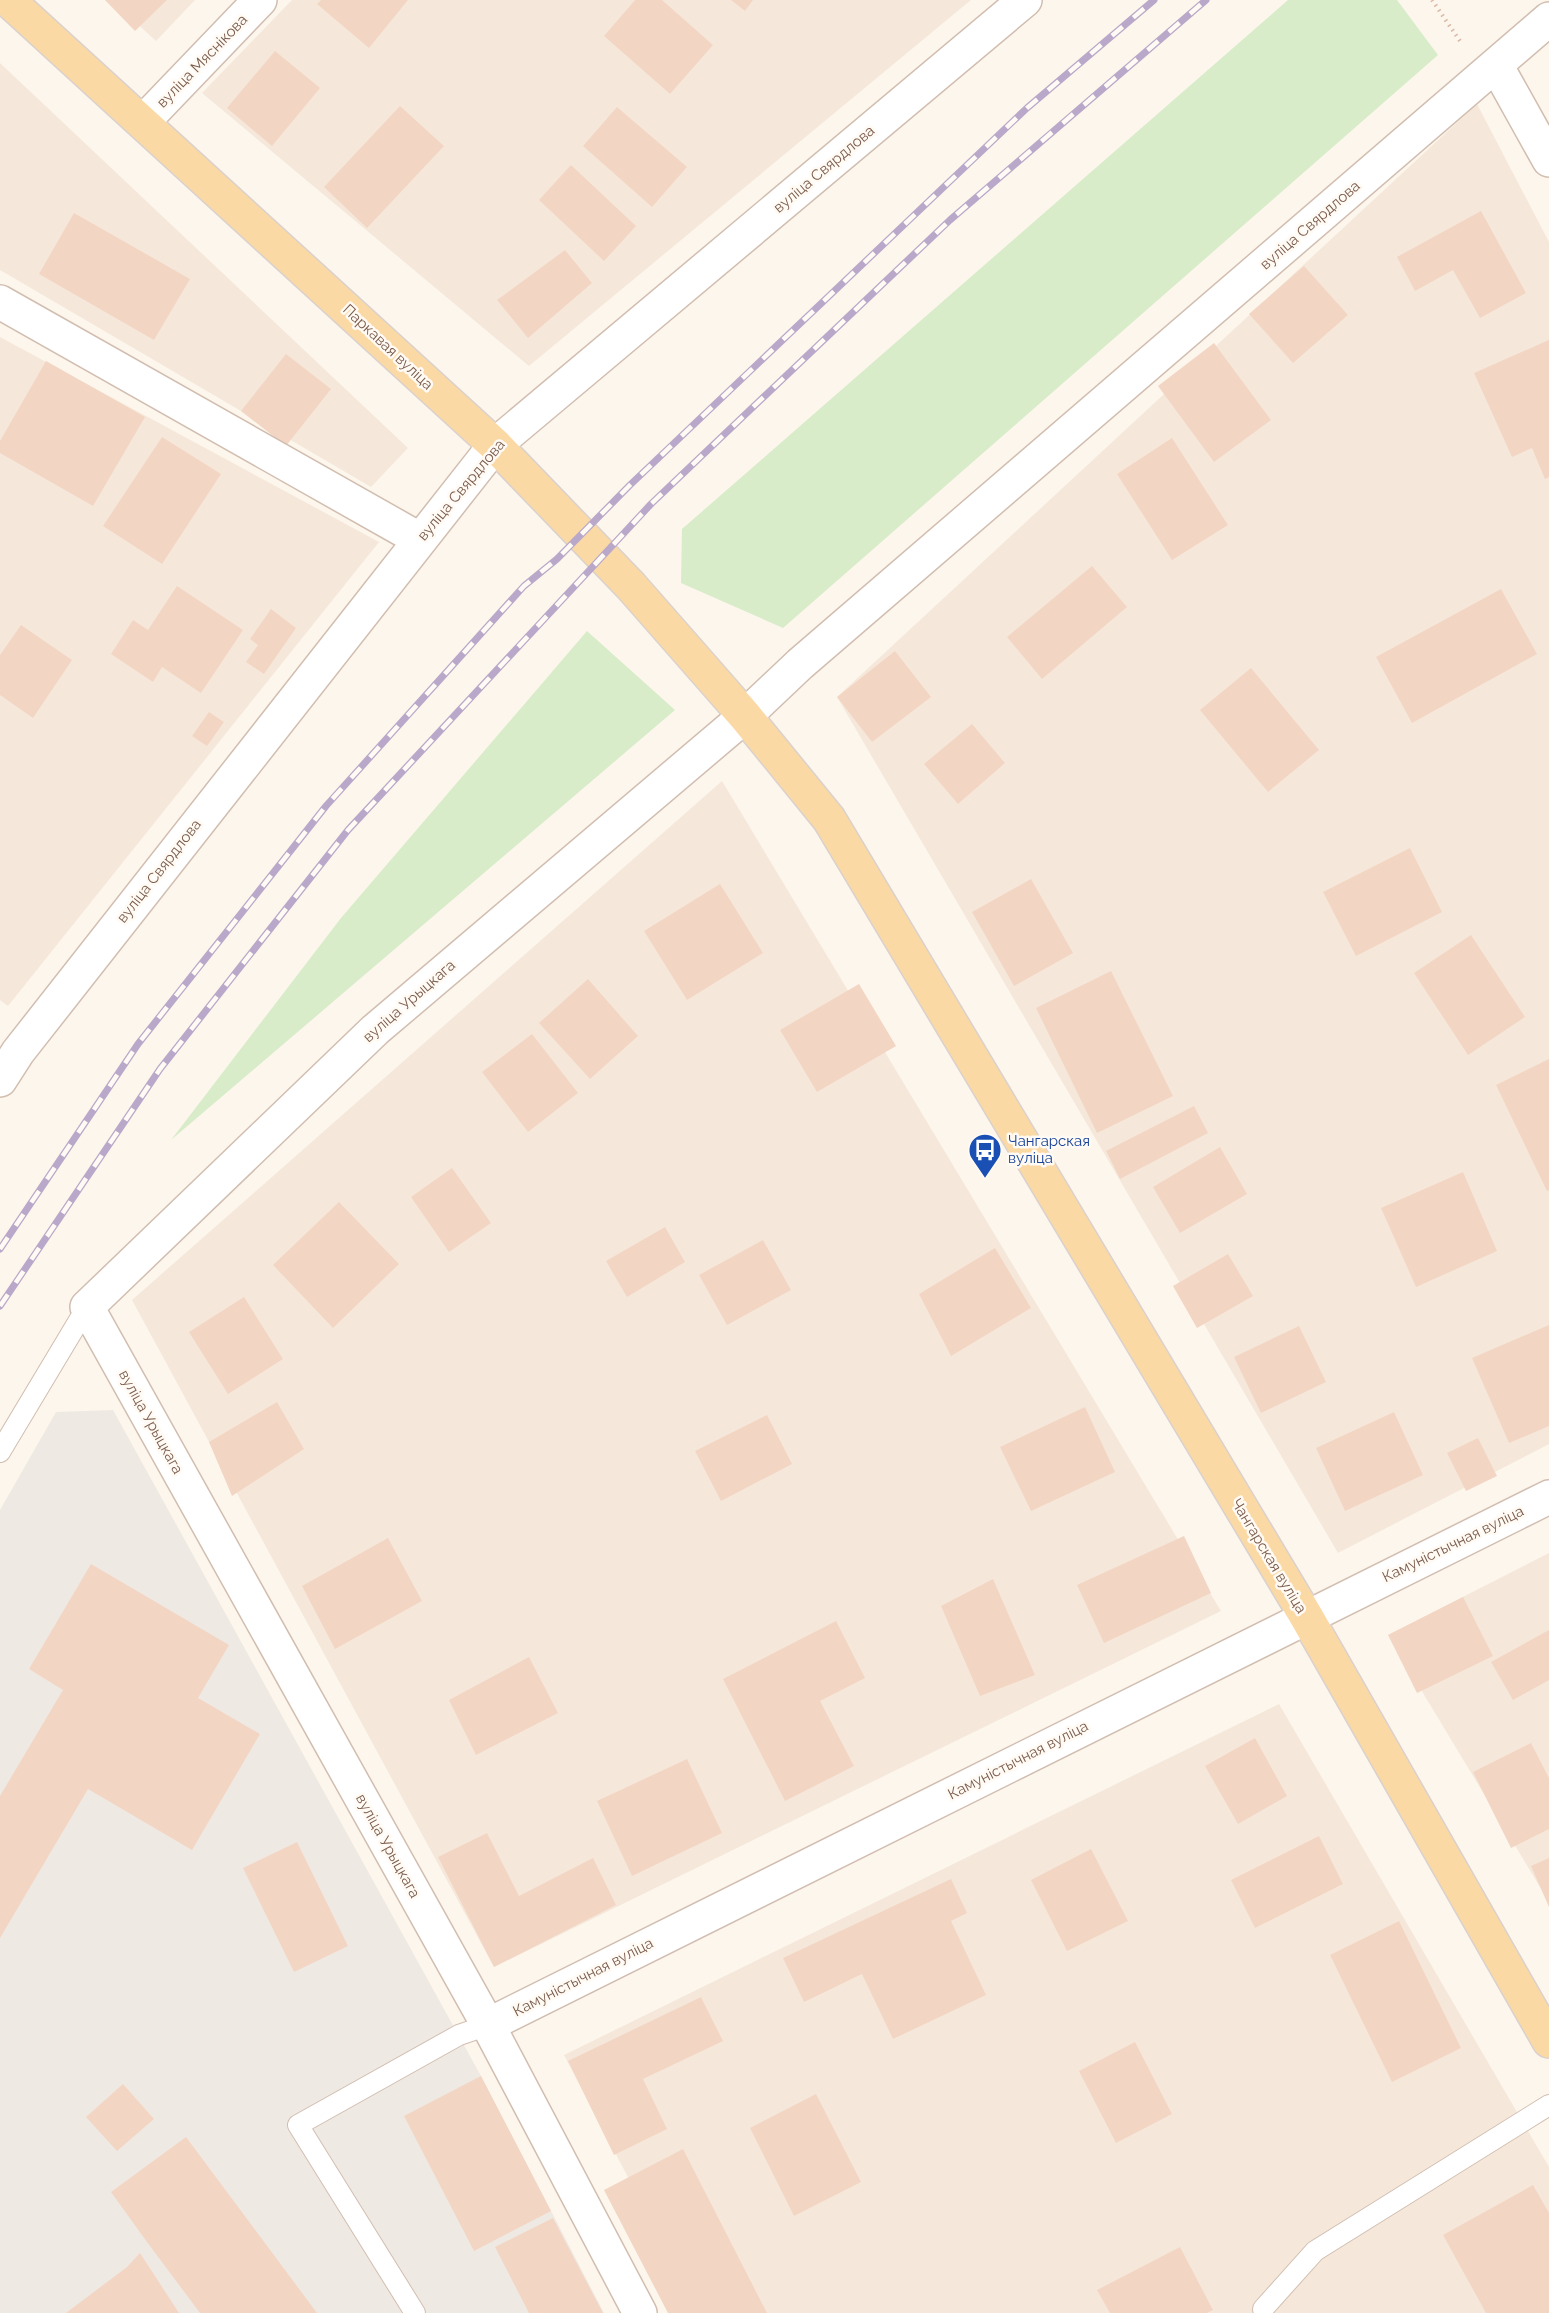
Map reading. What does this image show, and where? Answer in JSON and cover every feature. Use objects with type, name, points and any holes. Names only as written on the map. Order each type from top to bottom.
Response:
[{"type":"main road","name":"Паркавая вуліца","points":[[8,0],[495,445],[631,586],[745,716]]},
{"type":"main road","name":"Чангарская вуліца","points":[[745,716],[829,819],[1306,1616],[1549,2041]]},
{"type":"street","name":"вуліца Мяснікова","points":[[143,122],[260,0]]},
{"type":"street","name":"вуліца Свярдлова","points":[[0,1080],[9,1045],[495,445],[1025,0]]},
{"type":"street","name":"вуліца Свярдлова","points":[[745,716],[800,664],[1549,19]]},
{"type":"street","points":[[1490,70],[1549,160]]},
{"type":"street","points":[[0,302],[419,539]]},
{"type":"street","name":"вуліца Урыцкага","points":[[640,2313],[488,2025],[87,1307],[375,1030],[745,716]]},
{"type":"street","name":"Камуністычная вуліца","points":[[488,2025],[1549,1497]]},
{"type":"lane","points":[[0,1452],[87,1307]]},
{"type":"lane","points":[[415,2313],[298,2125],[459,2035],[488,2025]]},
{"type":"lane","points":[[1263,2309],[1315,2251],[1549,2105]]},
{"type":"path","points":[[1432,0],[1490,70]]},
{"type":"shaded area","points":[[111,0],[195,0],[156,41]]},
{"type":"shaded area","points":[[292,0],[971,0],[529,366],[202,93]]},
{"type":"shaded area","points":[[0,63],[408,448],[371,487],[0,270]]},
{"type":"shaded area","points":[[1477,104],[1549,242],[1549,1444],[1338,1553],[837,697]]},
{"type":"shaded area","points":[[0,337],[379,542],[8,1006],[0,1000]]},
{"type":"shaded area","points":[[722,781],[1221,1611],[494,1967],[132,1300]]},
{"type":"shaded area","points":[[113,1410],[481,2076],[604,2313],[0,2313],[0,1510],[56,1412]]},
{"type":"shaded area","points":[[1549,1553],[1549,1902],[1388,1635]]},
{"type":"shaded area","points":[[1279,1704],[1549,2167],[1549,2313],[699,2313],[564,2055]]},
{"type":"green space","points":[[1288,0],[1397,0],[1438,55],[783,628],[681,583],[682,529]]},
{"type":"green space","points":[[587,631],[675,710],[171,1140],[341,918]]},
{"type":"building","points":[[105,0],[167,0],[135,31]]},
{"type":"building","points":[[321,0],[408,0],[369,48],[317,4]]},
{"type":"building","points":[[635,0],[662,0],[713,45],[670,94],[604,36]]},
{"type":"building","points":[[731,0],[753,0],[745,11]]},
{"type":"building","points":[[275,51],[320,88],[272,146],[227,108]]},
{"type":"building","points":[[400,106],[444,146],[367,228],[324,187]]},
{"type":"building","points":[[617,107],[687,167],[652,207],[583,146]]},
{"type":"building","points":[[571,165],[636,226],[604,261],[539,200]]},
{"type":"building","points":[[1481,211],[1526,293],[1480,318],[1453,270],[1415,291],[1397,257]]},
{"type":"building","points":[[74,213],[190,279],[154,340],[39,274]]},
{"type":"building","points":[[565,250],[592,283],[528,338],[497,300]]},
{"type":"building","points":[[1304,266],[1348,315],[1293,363],[1249,314]]},
{"type":"building","points":[[1549,340],[1549,477],[1545,479],[1532,448],[1512,457],[1474,373]]},
{"type":"building","points":[[1214,343],[1271,420],[1214,462],[1158,386]]},
{"type":"building","points":[[286,354],[331,389],[286,446],[241,411]]},
{"type":"building","points":[[46,361],[145,417],[93,506],[0,453],[0,441]]},
{"type":"building","points":[[162,437],[221,474],[162,564],[103,526]]},
{"type":"building","points":[[1172,438],[1228,525],[1172,560],[1117,474]]},
{"type":"building","points":[[1092,566],[1127,607],[1042,679],[1007,637]]},
{"type":"building","points":[[177,586],[243,630],[201,693],[162,667],[153,682],[111,654],[133,620],[148,630]]},
{"type":"building","points":[[1501,589],[1537,654],[1412,723],[1376,657]]},
{"type":"building","points":[[271,609],[296,628],[264,674],[246,662],[258,645],[250,639]]},
{"type":"building","points":[[21,625],[72,660],[33,718],[0,695],[0,655]]},
{"type":"building","points":[[895,651],[931,697],[872,742],[837,697]]},
{"type":"building","points":[[1251,668],[1319,750],[1268,792],[1200,710]]},
{"type":"building","points":[[209,712],[224,722],[207,746],[192,736]]},
{"type":"building","points":[[972,724],[1005,763],[958,804],[924,764]]},
{"type":"building","points":[[1410,848],[1442,912],[1356,956],[1323,892]]},
{"type":"building","points":[[1031,879],[1073,953],[1014,986],[972,912]]},
{"type":"building","points":[[720,884],[763,953],[687,1000],[644,931]]},
{"type":"building","points":[[1471,935],[1525,1017],[1468,1055],[1414,973]]},
{"type":"building","points":[[1111,971],[1173,1096],[1097,1133],[1036,1008]]},
{"type":"building","points":[[588,979],[638,1036],[590,1079],[539,1023]]},
{"type":"building","points":[[859,984],[896,1046],[817,1092],[780,1030]]},
{"type":"building","points":[[532,1034],[578,1093],[528,1132],[482,1072]]},
{"type":"building","points":[[1549,1059],[1549,1190],[1547,1191],[1496,1085]]},
{"type":"building","points":[[1194,1106],[1208,1133],[1120,1179],[1106,1151]]},
{"type":"building","points":[[1220,1147],[1247,1194],[1180,1233],[1153,1187]]},
{"type":"building","points":[[452,1168],[491,1223],[449,1252],[411,1197]]},
{"type":"building","points":[[1463,1172],[1497,1251],[1416,1287],[1381,1208]]},
{"type":"building","points":[[339,1202],[399,1264],[333,1328],[273,1265]]},
{"type":"building","points":[[665,1227],[685,1262],[627,1297],[606,1261]]},
{"type":"building","points":[[763,1240],[791,1290],[727,1325],[699,1275]]},
{"type":"building","points":[[995,1248],[1031,1308],[951,1356],[919,1294]]},
{"type":"building","points":[[1228,1254],[1253,1296],[1197,1328],[1173,1286]]},
{"type":"building","points":[[244,1297],[283,1359],[228,1394],[189,1332]]},
{"type":"building","points":[[1549,1325],[1549,1426],[1509,1443],[1472,1358]]},
{"type":"building","points":[[1299,1326],[1326,1382],[1261,1413],[1234,1357]]},
{"type":"building","points":[[277,1402],[304,1449],[232,1496],[209,1442]]},
{"type":"building","points":[[1085,1407],[1115,1472],[1031,1511],[1000,1447]]},
{"type":"building","points":[[1394,1412],[1423,1475],[1345,1511],[1316,1448]]},
{"type":"building","points":[[767,1415],[792,1464],[721,1501],[695,1451]]},
{"type":"building","points":[[1478,1438],[1497,1476],[1466,1491],[1447,1453]]},
{"type":"building","points":[[1184,1536],[1211,1593],[1104,1643],[1077,1585]]},
{"type":"building","points":[[388,1538],[422,1601],[335,1649],[302,1586]]},
{"type":"building","points":[[91,1564],[229,1645],[198,1698],[260,1734],[192,1850],[88,1789],[0,1938],[0,1796],[63,1690],[29,1669]]},
{"type":"building","points":[[993,1579],[1035,1675],[980,1696],[941,1606]]},
{"type":"building","points":[[1463,1597],[1493,1656],[1417,1693],[1388,1635]]},
{"type":"building","points":[[836,1621],[865,1678],[820,1701],[854,1766],[785,1801],[723,1679]]},
{"type":"building","points":[[1549,1630],[1549,1680],[1513,1700],[1491,1662]]},
{"type":"building","points":[[529,1657],[558,1713],[476,1755],[449,1700]]},
{"type":"building","points":[[1255,1738],[1287,1796],[1238,1824],[1205,1766]]},
{"type":"building","points":[[1531,1743],[1549,1778],[1549,1829],[1511,1848],[1473,1772]]},
{"type":"building","points":[[687,1759],[722,1833],[632,1876],[597,1801]]},
{"type":"building","points":[[487,1833],[519,1896],[593,1858],[616,1905],[494,1967],[438,1857]]},
{"type":"building","points":[[1319,1836],[1343,1884],[1255,1928],[1231,1880]]},
{"type":"building","points":[[297,1842],[348,1946],[294,1972],[243,1868]]},
{"type":"building","points":[[1091,1849],[1128,1921],[1067,1951],[1031,1880]]},
{"type":"building","points":[[1549,1858],[1549,1907],[1531,1866]]},
{"type":"building","points":[[951,1879],[967,1913],[951,1921],[986,1995],[893,2039],[862,1974],[804,2002],[783,1958]]},
{"type":"building","points":[[1399,1921],[1461,2048],[1392,2082],[1330,1955]]},
{"type":"building","points":[[701,1997],[723,2041],[643,2079],[667,2129],[614,2155],[568,2061]]},
{"type":"building","points":[[1135,2042],[1172,2114],[1116,2143],[1079,2071]]},
{"type":"building","points":[[481,2076],[551,2211],[474,2251],[404,2116]]},
{"type":"building","points":[[123,2084],[154,2119],[117,2151],[86,2117]]},
{"type":"building","points":[[816,2094],[861,2182],[794,2216],[750,2128]]},
{"type":"building","points":[[186,2137],[317,2313],[200,2313],[147,2242],[111,2192]]},
{"type":"building","points":[[683,2149],[767,2313],[668,2313],[604,2190]]},
{"type":"building","points":[[1533,2185],[1549,2213],[1549,2313],[1486,2313],[1443,2235]]},
{"type":"building","points":[[553,2218],[603,2313],[529,2313],[495,2247]]},
{"type":"building","points":[[1180,2247],[1213,2310],[1207,2313],[1110,2313],[1097,2290]]},
{"type":"building","points":[[140,2253],[179,2313],[66,2313],[127,2267]]},
{"type":"railway","points":[[0,1249],[138,1044],[326,806],[524,586],[557,559],[630,485],[1027,108],[1154,0]]},
{"type":"railway","points":[[0,1306],[160,1069],[348,830],[651,504],[950,220],[1206,0]]},
{"type":"place","name":"Чангарская вуліца","points":[[985,1179]]}]
